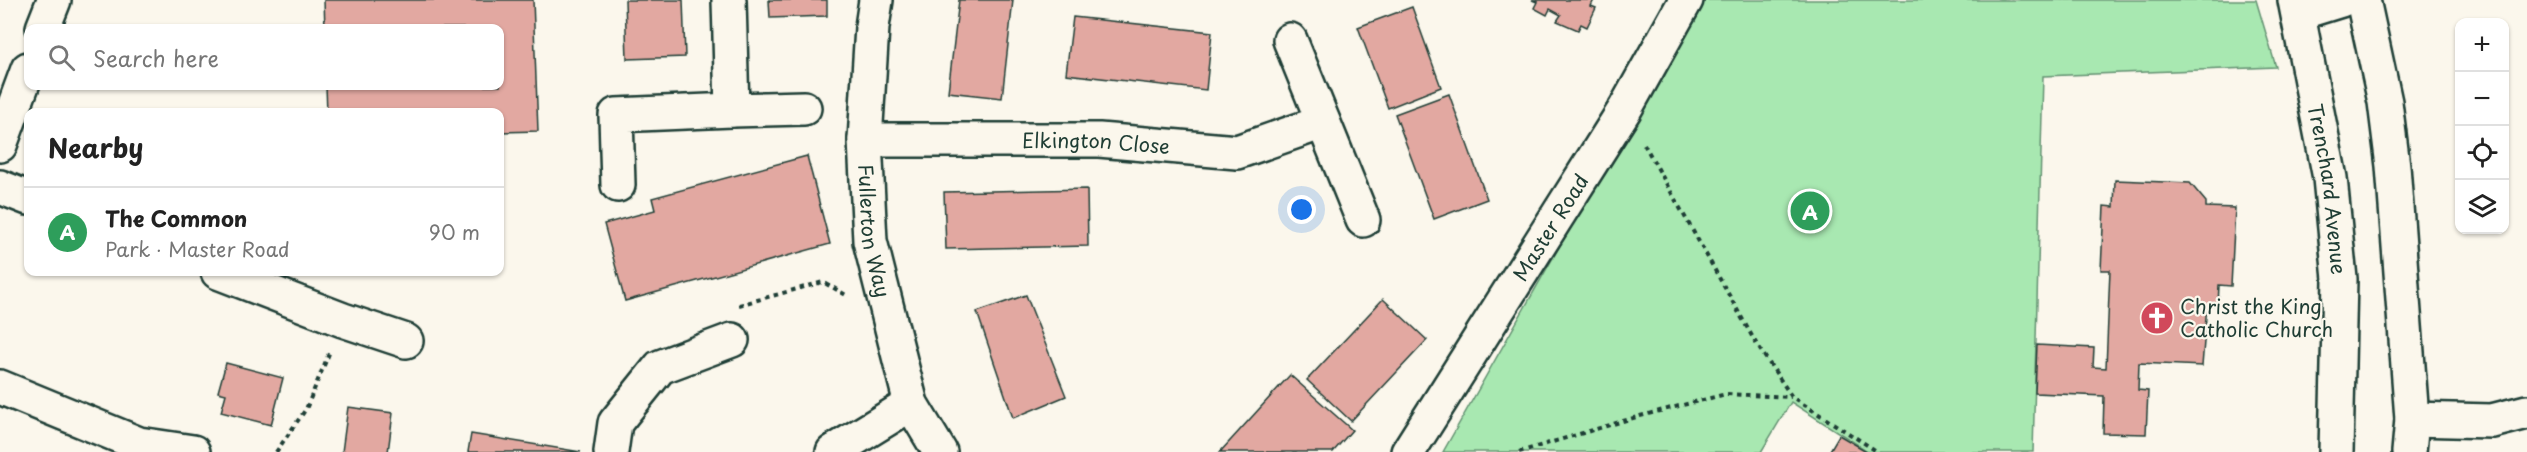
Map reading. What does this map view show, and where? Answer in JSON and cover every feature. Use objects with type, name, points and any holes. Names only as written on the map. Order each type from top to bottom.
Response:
[{"type":"street","points":[[729,0],[732,110]]},
{"type":"street","name":"Fullerton Way","points":[[876,0],[872,27],[865,140],[870,242],[911,404],[940,452]]},
{"type":"street","name":"Master Road","points":[[1408,452],[1625,109],[1686,0]]},
{"type":"street","points":[[2297,7],[2341,0]]},
{"type":"street","points":[[2364,0],[2385,102],[2393,166],[2412,419],[2409,452]]},
{"type":"street","name":"Trenchard Avenue","points":[[2297,7],[2330,178],[2340,279],[2336,452]]},
{"type":"street","points":[[1290,40],[1363,220]]},
{"type":"street","points":[[0,145],[24,80]]},
{"type":"street","points":[[618,185],[616,116],[804,108]]},
{"type":"street","name":"Elkington Close","points":[[865,140],[1099,140],[1237,152],[1323,122]]},
{"type":"street","points":[[0,187],[24,196]]},
{"type":"street","points":[[228,276],[343,320],[406,340]]},
{"type":"street","points":[[611,452],[615,423],[660,367],[732,340]]},
{"type":"street","points":[[0,387],[139,444],[193,452]]},
{"type":"street","points":[[833,452],[911,404]]},
{"type":"street","points":[[2412,419],[2492,421],[2527,412]]},
{"type":"path","points":[[1625,109],[1756,345],[1792,397],[1878,452]]},
{"type":"path","points":[[732,340],[737,306],[823,282],[846,295],[881,285]]},
{"type":"path","points":[[276,452],[306,409],[343,320]]},
{"type":"path","points":[[1519,452],[1640,416],[1726,394],[1792,397]]},
{"type":"green space","points":[[1699,0],[2256,0],[2276,67],[2043,76],[2033,452],[1869,452],[1791,402],[1761,452],[1443,452]]},
{"type":"building","points":[[324,0],[533,0],[538,131],[504,132],[504,108],[327,108],[326,90],[504,90],[504,24],[325,24]]},
{"type":"building","points":[[625,0],[683,0],[685,57],[627,59]]},
{"type":"building","points":[[769,0],[827,0],[827,16],[770,18]]},
{"type":"building","points":[[959,0],[1013,0],[1002,98],[948,92]]},
{"type":"building","points":[[1532,0],[1594,0],[1591,6],[1596,8],[1587,27],[1581,24],[1578,30],[1557,21],[1561,15],[1550,9],[1547,15],[1534,8],[1537,2]]},
{"type":"building","points":[[1412,7],[1441,87],[1388,108],[1358,27]]},
{"type":"building","points":[[1073,17],[1212,32],[1206,90],[1066,74]]},
{"type":"building","points":[[1449,94],[1487,199],[1434,219],[1395,114]]},
{"type":"building","points":[[807,156],[830,244],[625,301],[604,224],[655,210],[652,198]]},
{"type":"building","name":"Christ the King Catholic Church","points":[[2115,180],[2190,183],[2206,202],[2206,207],[2235,208],[2231,286],[2219,285],[2218,306],[2207,305],[2202,366],[2139,363],[2138,390],[2148,391],[2146,434],[2103,433],[2104,396],[2035,393],[2037,345],[2094,348],[2093,367],[2106,368],[2110,270],[2101,270],[2104,206],[2114,207]]},
{"type":"building","points":[[1087,189],[1088,246],[946,249],[944,192]]},
{"type":"building","points":[[1026,295],[1066,396],[1013,418],[977,312]]},
{"type":"building","points":[[1383,299],[1427,340],[1351,421],[1307,380]]},
{"type":"building","points":[[226,363],[283,378],[271,425],[221,412],[226,394],[218,392]]},
{"type":"building","points":[[1290,375],[1352,430],[1333,452],[1220,452]]},
{"type":"building","points":[[348,407],[393,413],[388,452],[342,452]]},
{"type":"building","points":[[471,434],[581,452],[468,452]]},
{"type":"building","points":[[1839,435],[1868,452],[1829,452]]},
{"type":"place","name":"The Common","points":[[1810,211]]},
{"type":"place","name":"Christ the King Catholic Church","points":[[2157,318]]}]
